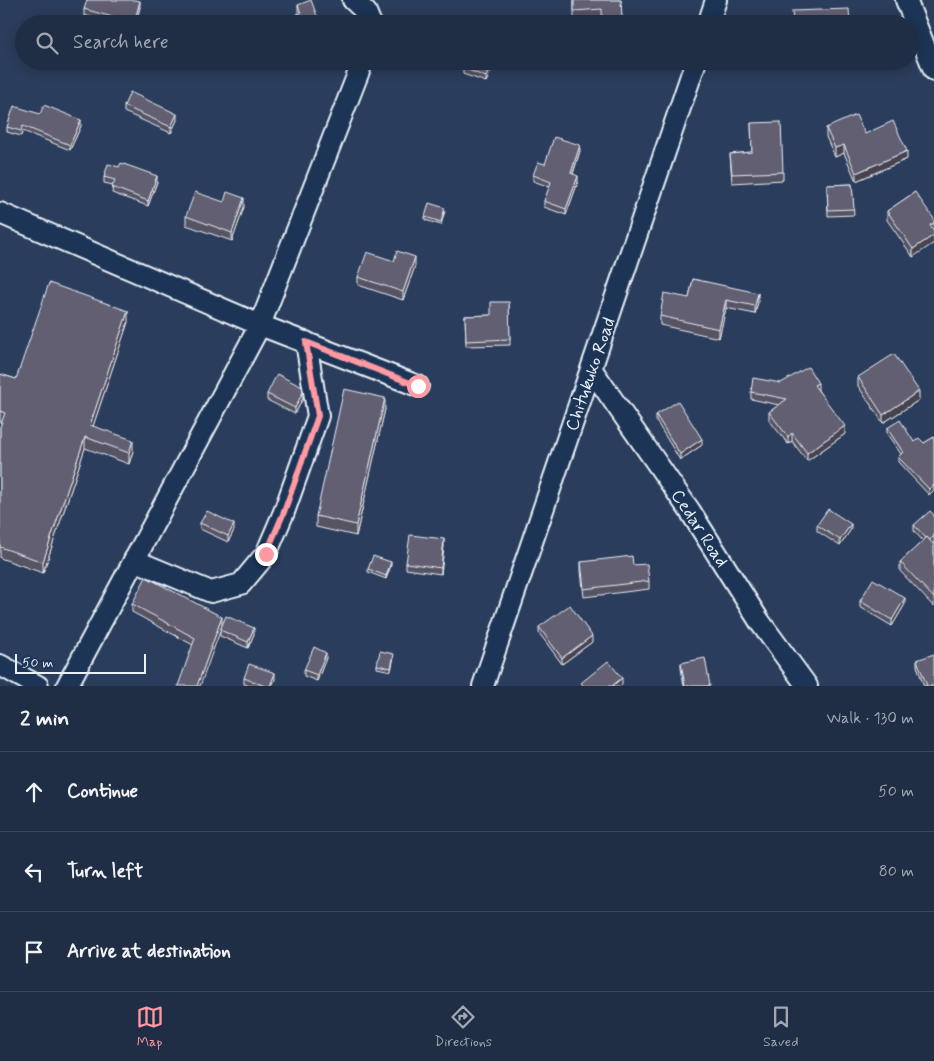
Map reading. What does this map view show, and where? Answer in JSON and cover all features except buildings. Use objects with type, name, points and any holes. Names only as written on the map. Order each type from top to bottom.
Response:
[{"type":"street","points":[[352,0],[367,15]]},
{"type":"street","points":[[711,15],[716,0]]},
{"type":"street","points":[[906,0],[912,15]]},
{"type":"street","points":[[919,32],[934,70]]},
{"type":"street","points":[[67,686],[260,325],[359,70]]},
{"type":"street","name":"Chitukuko Road","points":[[483,686],[693,70]]},
{"type":"street","points":[[0,213],[260,325],[418,386]]},
{"type":"street","points":[[134,560],[211,592],[241,584],[266,554],[284,512],[318,416],[306,342]]},
{"type":"street","name":"Cedar Road","points":[[592,370],[690,511],[760,622],[807,686]]},
{"type":"street","points":[[0,665],[38,686]]},
{"type":"route","points":[[266,554],[284,512],[318,416],[306,342],[418,386]]}]
